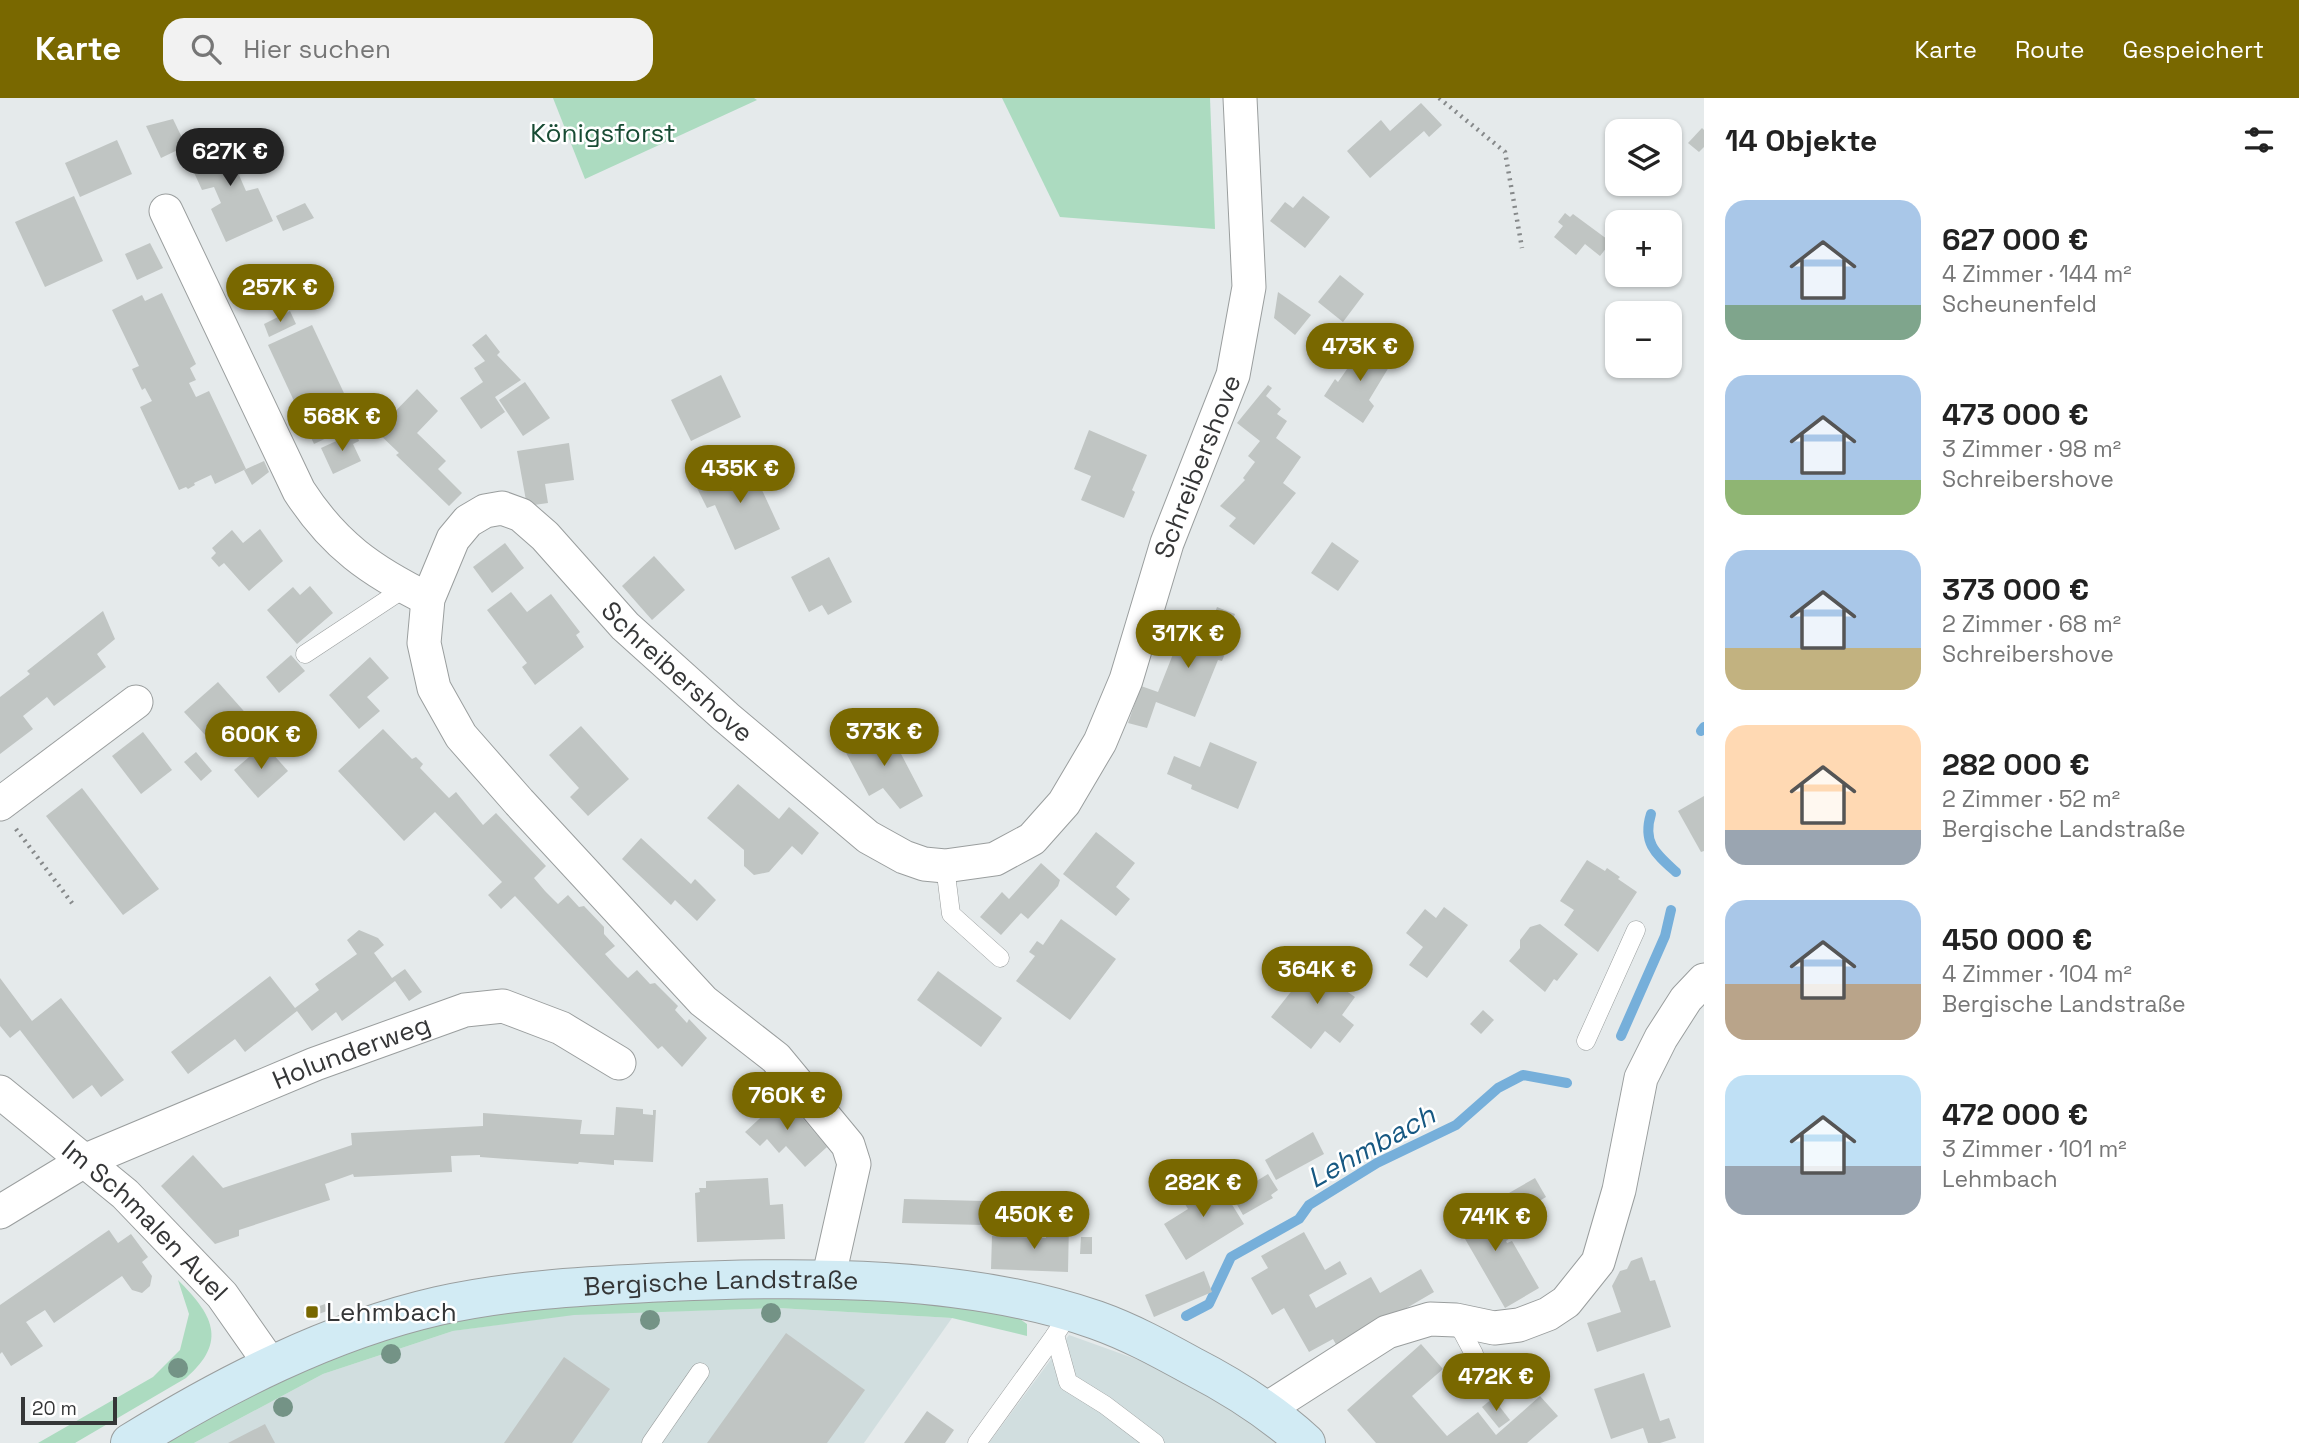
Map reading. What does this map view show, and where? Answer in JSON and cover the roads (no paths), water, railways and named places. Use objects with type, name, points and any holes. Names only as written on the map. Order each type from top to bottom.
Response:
[{"type":"main road","name":"Bergische Landstraße","points":[[130,1443],[271,1365],[382,1321],[436,1306],[572,1287],[699,1281],[828,1280],[974,1291],[1027,1300],[1062,1324],[1126,1332],[1220,1380],[1265,1409],[1306,1443]]},
{"type":"street","name":"Schreibershove","points":[[828,1280],[854,1164],[848,1145],[776,1058],[703,1001],[461,736],[434,688],[417,594],[468,521],[485,511],[502,508],[521,515],[545,536],[625,626],[726,717],[868,837],[904,857],[924,864],[945,866],[995,859],[1032,839],[1065,803],[1100,741],[1126,680],[1167,543],[1233,375],[1249,287],[1240,98]]},
{"type":"street","points":[[166,211],[299,491],[333,537],[379,574],[417,594]]},
{"type":"street","points":[[4,811],[136,702]]},
{"type":"street","points":[[1265,1409],[1387,1332],[1430,1319],[1456,1320],[1494,1328],[1519,1325],[1548,1314],[1566,1302],[1598,1262],[1619,1190],[1641,1078],[1661,1038],[1686,999],[1704,980]]},
{"type":"street","name":"Holunderweg","points":[[0,1212],[84,1161],[315,1064],[465,1010],[503,1006],[561,1028],[619,1063]]},
{"type":"street","name":"Im Schmalen Auel","points":[[0,1093],[125,1194],[222,1295],[271,1365]]},
{"type":"lane","points":[[305,654],[417,594]]},
{"type":"lane","points":[[945,866],[951,914],[1000,958]]},
{"type":"lane","points":[[1586,1041],[1636,930]]},
{"type":"lane","points":[[1456,1320],[1474,1354],[1479,1373]]},
{"type":"lane","points":[[977,1443],[1062,1324]]},
{"type":"lane","points":[[1062,1324],[1068,1382],[1105,1405],[1155,1443]]},
{"type":"lane","points":[[652,1443],[700,1371]]},
{"type":"waterway","name":"Lehmbach","points":[[1701,731],[1704,727]]},
{"type":"waterway","name":"Lehmbach","points":[[1651,814],[1648,833],[1653,847],[1676,872]]},
{"type":"waterway","name":"Lehmbach","points":[[1621,1036],[1665,936],[1671,910]]},
{"type":"waterway","name":"Lehmbach","points":[[1186,1316],[1209,1304],[1231,1257],[1299,1219],[1309,1205],[1377,1163],[1456,1125],[1498,1088],[1523,1075],[1567,1083]]},
{"type":"place","name":"Lehmbach","points":[[312,1312]]},
{"type":"park label","name":"Königsforst","points":[[603,133]]}]
